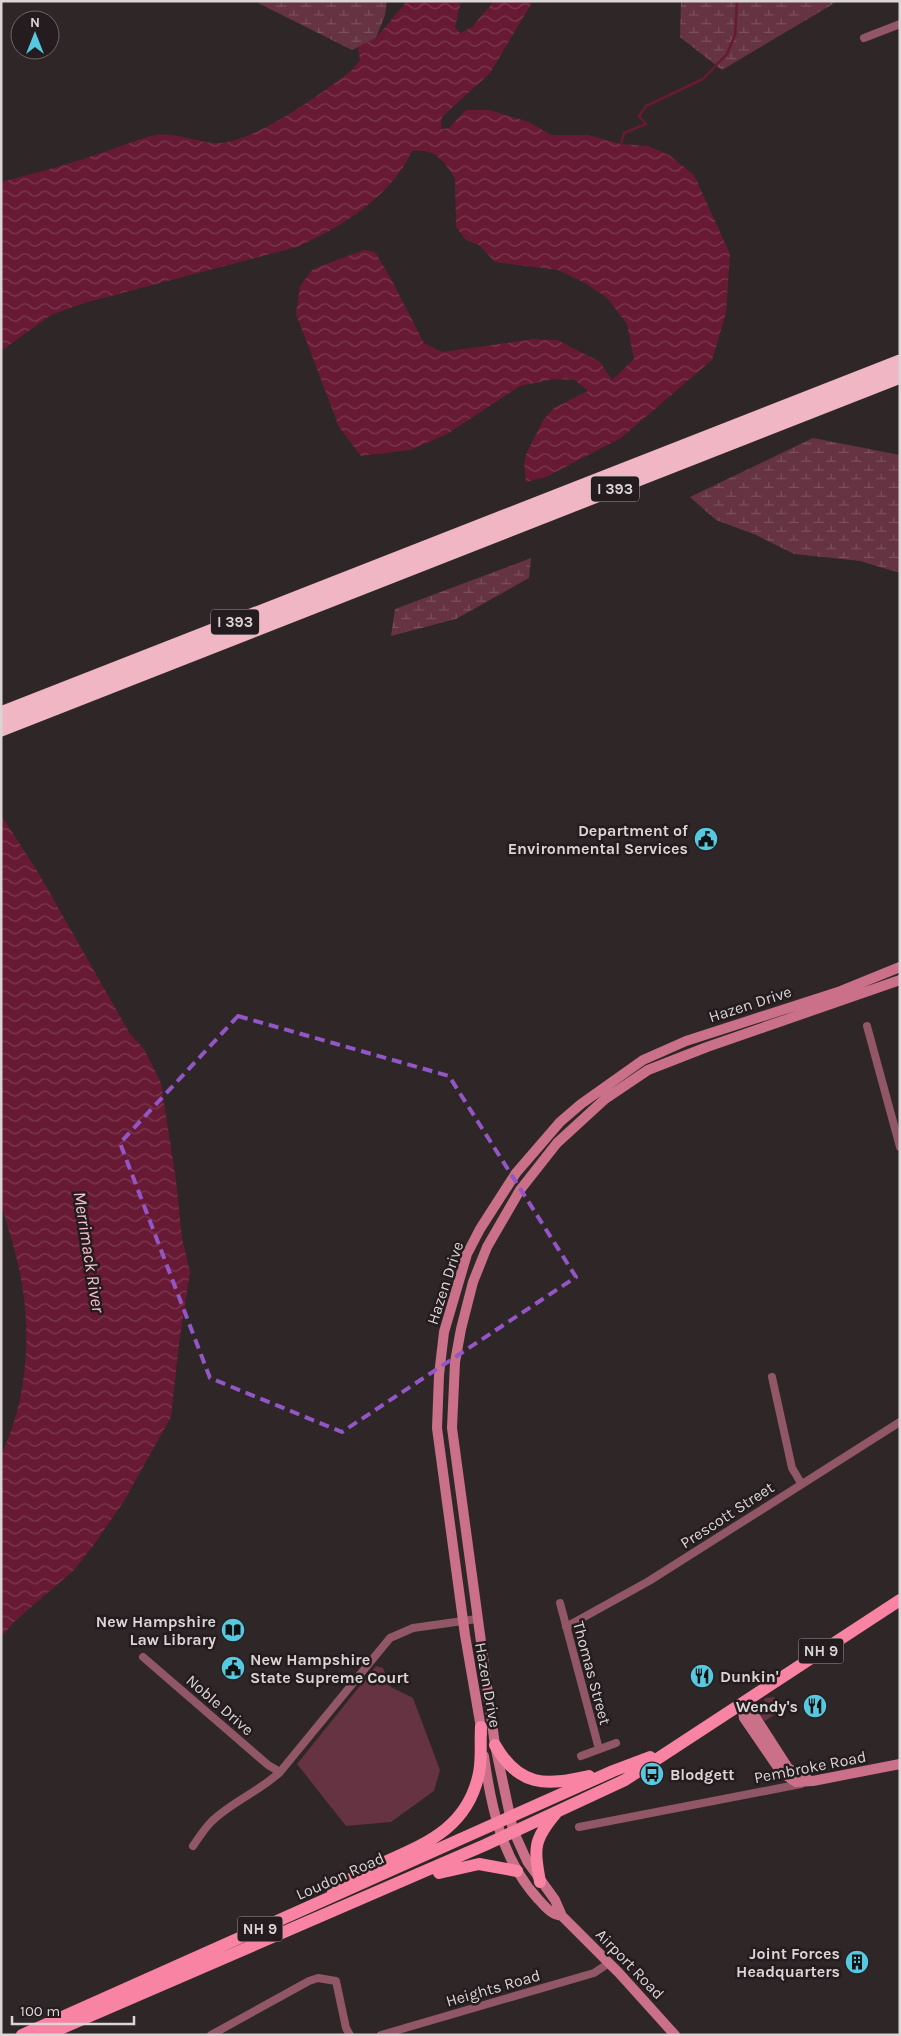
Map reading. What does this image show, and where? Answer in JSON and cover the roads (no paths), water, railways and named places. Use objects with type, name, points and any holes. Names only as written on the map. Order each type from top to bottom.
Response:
[{"type":"highway","name":"I 393","points":[[1,714],[900,362]]},
{"type":"highway","name":"I 393","points":[[1,729],[900,376]]},
{"type":"main road","name":"Loudon Road","points":[[22,2035],[318,1904],[504,1830],[557,1812],[625,1780],[900,1600]]},
{"type":"main road","points":[[318,1904],[348,1880],[415,1849],[448,1829],[468,1805],[474,1788],[479,1772],[481,1727]]},
{"type":"main road","points":[[495,1745],[510,1768],[533,1781],[559,1782],[613,1771]]},
{"type":"main road","name":"Loudon Road","points":[[46,2035],[351,1902],[504,1830],[510,1817],[613,1771],[671,1749]]},
{"type":"main road","points":[[540,1882],[535,1851],[542,1830],[557,1812]]},
{"type":"main road","points":[[351,1902],[381,1897],[448,1869],[463,1866],[492,1865],[517,1871]]},
{"type":"street","points":[[864,38],[900,24]]},
{"type":"street","name":"Hazen Drive","points":[[504,1830],[486,1766],[438,1445],[439,1375],[444,1332],[467,1254],[499,1196],[534,1151],[560,1122],[581,1104],[643,1060],[686,1041],[841,992],[900,967]]},
{"type":"street","name":"Hazen Drive","points":[[510,1817],[495,1745],[452,1428],[455,1362],[460,1328],[473,1282],[487,1247],[520,1190],[557,1143],[605,1099],[648,1070],[707,1047],[900,980]]},
{"type":"street","points":[[867,1026],[900,1147]]},
{"type":"street","points":[[772,1377],[792,1468],[801,1483]]},
{"type":"street","name":"Prescott Street","points":[[566,1628],[650,1581],[801,1483],[900,1422]]},
{"type":"street","name":"Thomas Street","points":[[560,1603],[599,1749]]},
{"type":"street","points":[[193,1846],[212,1821],[239,1800],[266,1785],[280,1772],[390,1638],[413,1628],[477,1619]]},
{"type":"street","name":"Noble Drive","points":[[143,1657],[268,1765],[280,1772]]},
{"type":"street","points":[[742,1703],[744,1718],[778,1769],[792,1780],[801,1783],[813,1781]]},
{"type":"street","points":[[581,1756],[616,1743]]},
{"type":"street","name":"Pembroke Road","points":[[579,1827],[900,1764]]},
{"type":"street","name":"Airport Road","points":[[504,1830],[511,1862],[517,1871],[552,1914],[562,1916]]},
{"type":"street","name":"Airport Road","points":[[504,1830],[518,1844],[540,1882],[555,1900],[562,1916],[610,1963],[676,2035]]},
{"type":"street","name":"Heights Road","points":[[381,2035],[594,1973],[610,1963]]},
{"type":"street","points":[[211,2035],[284,1993],[318,1978],[336,1981],[346,2028],[350,2035]]},
{"type":"water","points":[[407,1],[461,1],[455,27],[460,33],[472,27],[494,1],[533,1],[490,73],[442,117],[441,129],[449,128],[466,110],[489,110],[529,122],[551,135],[588,135],[621,144],[648,146],[669,155],[694,175],[730,254],[726,313],[712,360],[621,438],[546,477],[526,482],[524,463],[527,452],[544,419],[554,408],[588,391],[575,380],[554,379],[520,386],[447,434],[410,450],[361,456],[339,427],[296,314],[300,286],[313,269],[364,250],[375,252],[424,343],[442,352],[534,339],[557,340],[600,362],[612,380],[634,359],[627,324],[607,298],[585,283],[558,270],[495,262],[479,245],[466,240],[456,227],[455,178],[438,157],[420,151],[412,151],[403,168],[391,183],[363,209],[314,239],[297,247],[84,303],[51,315],[1,351],[1,182],[68,164],[151,136],[167,135],[218,143],[250,135],[288,115],[353,69],[360,60],[358,47],[376,38]]},
{"type":"water","name":"Merrimack River","points":[[1,815],[39,874],[130,1034],[144,1049],[161,1083],[176,1181],[182,1238],[190,1272],[179,1343],[171,1417],[124,1501],[93,1546],[74,1570],[15,1621],[1,1637],[1,1455],[11,1432],[18,1408],[26,1357],[26,1332],[25,1306],[21,1281],[1,1204]]},
{"type":"waterway","points":[[621,144],[624,133],[646,124],[639,116],[646,106],[703,79],[727,54],[735,35],[737,1]]},
{"type":"place","name":"Department of Environmental Services","points":[[706,839]]},
{"type":"place","name":"New Hampshire Law Library","points":[[233,1630]]},
{"type":"place","name":"New Hampshire State Supreme Court","points":[[233,1668]]},
{"type":"place","name":"Dunkin'","points":[[702,1676]]},
{"type":"place","name":"Wendy's","points":[[815,1706]]},
{"type":"place","name":"Blodgett","points":[[652,1774]]},
{"type":"place","name":"Joint Forces Headquarters","points":[[857,1962]]}]
